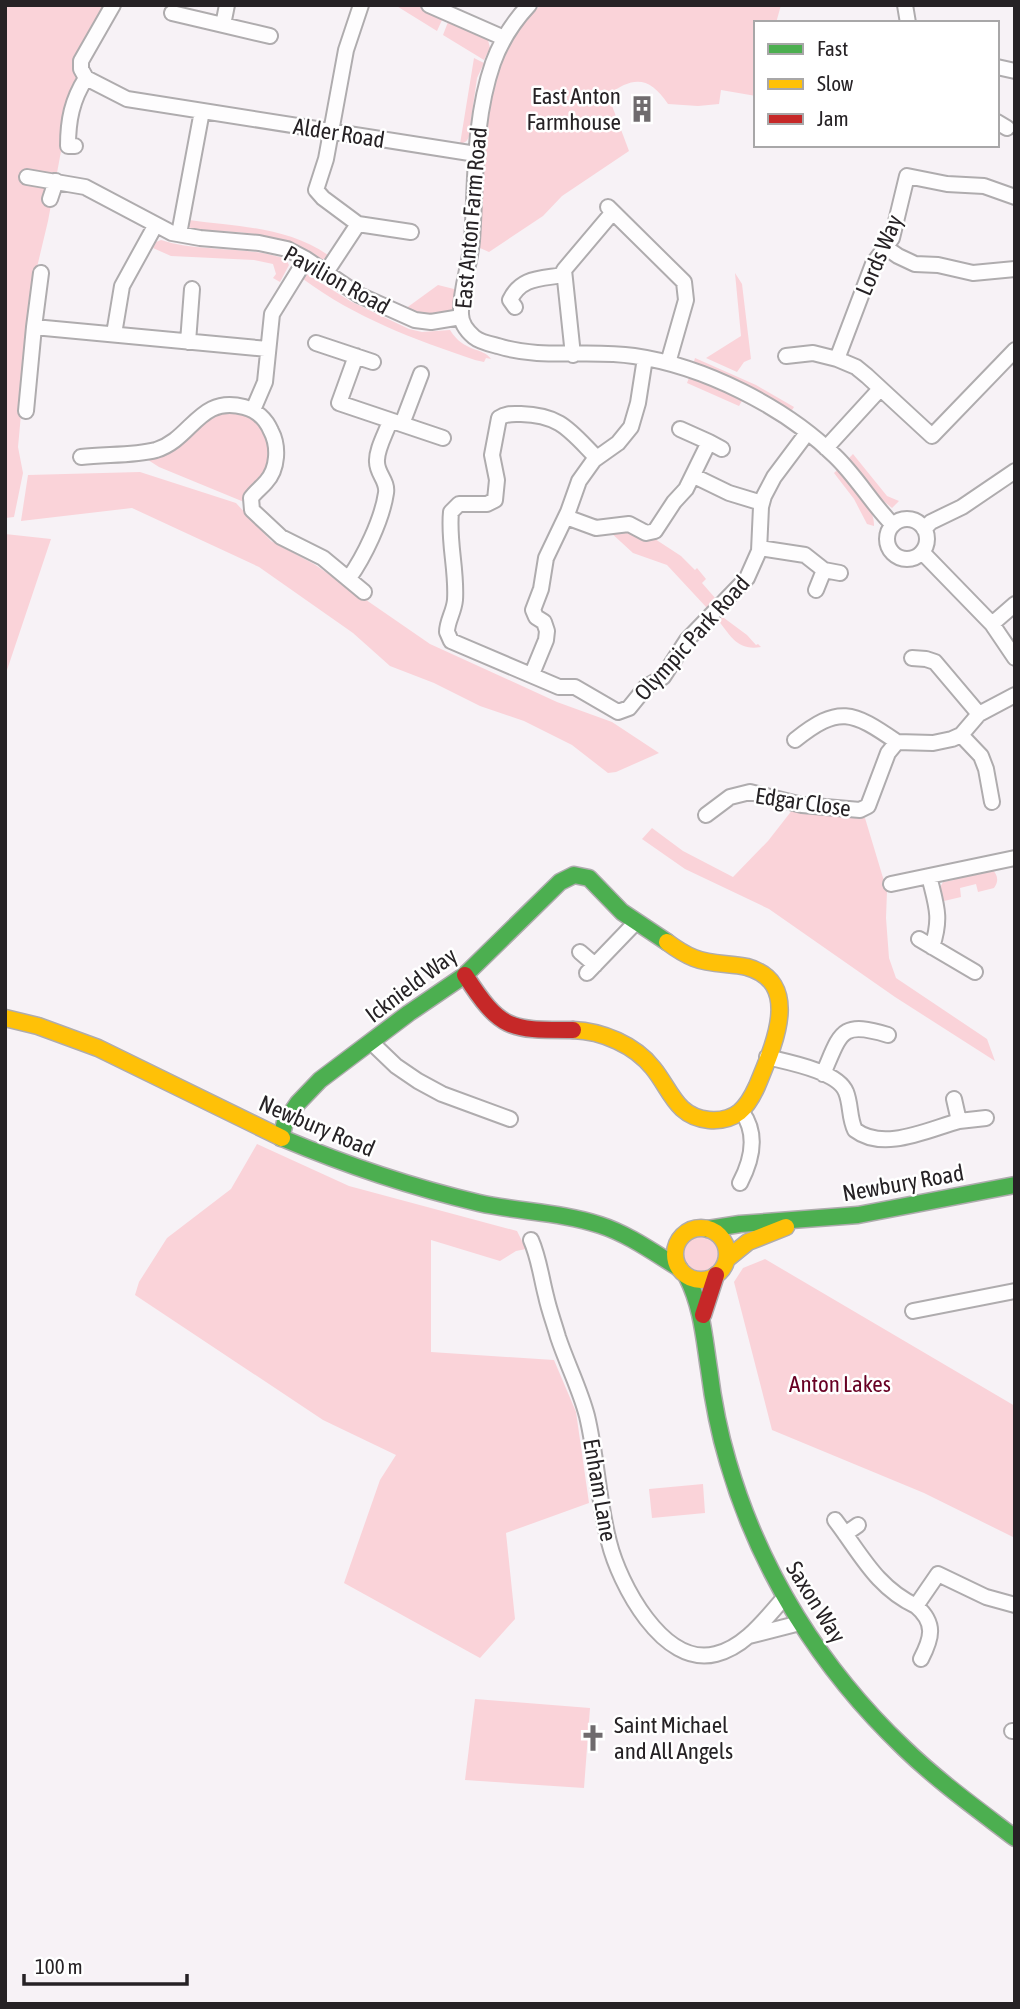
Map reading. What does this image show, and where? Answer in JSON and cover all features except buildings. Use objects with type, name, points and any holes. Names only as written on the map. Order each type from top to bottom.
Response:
[{"type":"street","points":[[75,146],[68,146],[68,125],[73,101],[86,78],[81,69],[81,61],[113,5]]},
{"type":"street","points":[[223,25],[228,5]]},
{"type":"street","points":[[361,5],[346,50],[324,167],[316,190],[358,224],[411,232]]},
{"type":"street","points":[[429,5],[504,38]]},
{"type":"street","name":"East Anton Farm Road","points":[[529,5],[504,38],[488,82],[476,154],[471,252],[461,317],[467,330],[484,342],[530,353],[606,354],[668,363],[697,372],[741,392],[771,409],[826,448],[893,525]]},
{"type":"street","points":[[172,13],[270,36]]},
{"type":"street","name":"Alder Road","points":[[86,78],[120,97],[476,154]]},
{"type":"street","points":[[179,234],[202,111]]},
{"type":"street","name":"Lords Way","points":[[837,359],[873,264],[894,231],[907,176],[947,184],[984,186],[1015,197]]},
{"type":"street","name":"Pavilion Road","points":[[27,177],[74,183],[98,192],[155,226],[179,234],[268,244],[287,249],[375,304],[415,320],[431,322],[461,317]]},
{"type":"street","points":[[50,199],[56,181]]},
{"type":"street","points":[[573,355],[564,270],[610,209],[684,282],[685,300],[668,363]]},
{"type":"street","points":[[325,274],[358,224]]},
{"type":"street","points":[[114,334],[122,286],[155,226]]},
{"type":"street","points":[[885,247],[898,257],[915,264],[938,265],[973,273],[1015,269]]},
{"type":"street","points":[[253,410],[265,382],[269,329],[274,309],[306,259]]},
{"type":"street","points":[[26,411],[41,273]]},
{"type":"street","points":[[515,307],[510,300],[515,288],[530,281],[563,275]]},
{"type":"street","points":[[188,342],[192,289]]},
{"type":"street","points":[[34,327],[268,349]]},
{"type":"street","points":[[316,343],[373,362]]},
{"type":"street","points":[[786,356],[813,352],[856,367],[932,436],[1015,350]]},
{"type":"street","points":[[356,356],[339,403],[443,438]]},
{"type":"street","points":[[597,458],[569,430],[553,419],[539,415],[503,415],[497,422],[492,455],[497,480],[495,500],[487,504],[459,504],[451,512],[450,538],[455,560],[455,598],[447,626],[449,638],[532,674],[547,635],[544,622],[536,617],[533,608],[541,589],[548,554],[566,517],[579,481],[597,458],[618,443],[631,426],[638,403],[645,358]]},
{"type":"street","points":[[349,578],[365,555],[386,493],[386,485],[376,460],[421,373]]},
{"type":"street","points":[[826,448],[880,389]]},
{"type":"street","points":[[81,457],[149,451],[162,447],[182,435],[204,412],[219,406],[234,405],[253,410],[269,426],[276,452],[271,475],[251,498],[252,510],[281,537],[323,558],[364,592]]},
{"type":"street","points":[[566,517],[596,528],[626,523],[644,532],[653,532],[715,445],[680,429]]},
{"type":"street","name":"Olympic Park Road","points":[[532,674],[560,687],[575,687],[615,711],[627,710],[646,687],[666,674],[687,640],[744,582],[753,568],[760,548],[762,503],[774,477],[807,433]]},
{"type":"street","points":[[924,529],[931,522],[962,507],[1015,471]]},
{"type":"street","points":[[694,476],[729,493],[762,503]]},
{"type":"street","points":[[900,520],[917,522],[924,529],[927,541],[922,552],[908,559],[894,554],[888,547],[887,540],[893,525],[900,520]]},
{"type":"street","points":[[760,548],[805,555],[824,570],[840,573]]},
{"type":"street","points":[[922,552],[992,624],[1015,658]]},
{"type":"street","points":[[816,590],[824,570]]},
{"type":"street","points":[[992,624],[1015,604]]},
{"type":"street","points":[[912,658],[935,662],[979,714]]},
{"type":"street","points":[[795,740],[819,721],[845,715],[879,730],[897,742],[933,743],[961,735],[979,714],[1015,695]]},
{"type":"street","points":[[961,735],[981,756],[992,802]]},
{"type":"street","name":"Edgar Close","points":[[706,815],[730,797],[750,792],[802,805],[860,810],[868,806],[888,753],[897,742]]},
{"type":"street","points":[[891,884],[1015,858]]},
{"type":"street","name":"Icknield Way","points":[[281,1138],[285,1122],[306,1093],[320,1080],[465,975],[560,882],[576,874],[585,876],[598,886],[617,908],[636,922]]},
{"type":"street","points":[[929,876],[939,928],[926,943],[975,972]]},
{"type":"street","points":[[465,975],[489,1007],[515,1027],[528,1030],[588,1031],[631,1048],[655,1071],[673,1101],[687,1114],[714,1120],[742,1112],[753,1095],[781,1008],[777,990],[768,978],[740,964],[696,961],[636,922],[591,969],[580,952]]},
{"type":"street","name":"Newbury Road","points":[[5,1018],[48,1029],[98,1048],[232,1112],[256,1127],[361,1170],[426,1191],[513,1210],[584,1220],[625,1235],[683,1273]]},
{"type":"street","points":[[823,1073],[841,1035],[847,1031],[863,1027],[888,1035]]},
{"type":"street","points":[[372,1043],[418,1082],[442,1094],[510,1119]]},
{"type":"street","points":[[767,1057],[823,1073],[839,1081],[845,1089],[852,1124],[855,1130],[864,1136],[895,1138],[959,1121],[986,1118]]},
{"type":"street","points":[[954,1099],[959,1121]]},
{"type":"street","points":[[740,1183],[753,1136],[750,1123],[742,1112]]},
{"type":"street","name":"Newbury Road","points":[[708,1229],[880,1212],[1015,1185]]},
{"type":"street","name":"Newbury Road","points":[[727,1259],[748,1242],[799,1222]]},
{"type":"street","points":[[695,1229],[708,1229],[722,1238],[727,1252],[724,1267],[716,1275],[702,1280],[683,1273],[675,1255],[682,1236],[695,1229]]},
{"type":"street","name":"Newbury Road","points":[[625,1235],[659,1239],[682,1236]]},
{"type":"street","name":"Enham Lane","points":[[531,1240],[559,1340],[572,1369],[587,1418],[608,1540],[626,1586],[654,1627],[680,1651],[699,1657],[717,1654],[749,1636],[800,1623]]},
{"type":"street","name":"Saxon Way","points":[[683,1273],[696,1294],[703,1317],[709,1379],[729,1463],[757,1547],[784,1598],[830,1668],[879,1723],[923,1764],[1015,1838]]},
{"type":"street","name":"Saxon Way","points":[[703,1317],[716,1275]]},
{"type":"street","points":[[913,1311],[1015,1291]]},
{"type":"street","points":[[835,1520],[881,1583],[916,1606],[927,1617],[931,1630],[930,1642],[921,1659]]},
{"type":"street","points":[[845,1534],[858,1525]]},
{"type":"street","points":[[916,1606],[939,1568],[986,1597],[1015,1605]]},
{"type":"street","name":"Enham Lane","points":[[749,1636],[784,1598]]},
{"type":"green space","points":[[5,5],[107,5],[73,66],[78,79],[33,284],[18,447],[23,473],[14,517],[5,518]]},
{"type":"green space","points":[[395,5],[418,5],[440,15],[442,20],[437,31]]},
{"type":"green space","points":[[541,5],[781,5],[777,21],[754,21],[754,96],[721,90],[719,104],[698,106],[668,104],[655,88],[641,82],[626,84],[617,89],[608,95],[629,151],[562,196],[543,216],[489,252],[480,248],[488,118],[494,85],[505,54],[520,27]]},
{"type":"green space","points":[[453,21],[455,25],[472,32],[477,31],[476,35],[488,40],[490,48],[484,60],[443,35],[448,22]]},
{"type":"green space","points":[[474,58],[484,63],[477,78],[468,127],[469,137],[460,144]]},
{"type":"green space","points":[[189,220],[278,233],[312,245],[328,255],[325,259],[316,258],[291,243],[268,236],[194,230],[189,227]]},
{"type":"green space","points":[[161,240],[271,255],[286,259],[289,265],[280,282],[273,278],[276,274],[273,264],[254,260],[171,256],[153,248],[156,242]]},
{"type":"green space","points":[[735,273],[742,284],[751,359],[744,362],[737,372],[706,358],[741,336]]},
{"type":"green space","points":[[307,274],[350,301],[409,329],[422,332],[450,330],[461,343],[488,355],[491,359],[486,358],[484,362],[475,360],[364,316],[303,279]]},
{"type":"green space","points":[[438,285],[454,289],[452,313],[425,318],[405,309]]},
{"type":"green space","points":[[695,358],[756,385],[794,407],[789,415],[693,365]]},
{"type":"green space","points":[[690,375],[743,399],[739,406],[687,383]]},
{"type":"green space","points":[[227,410],[254,416],[269,436],[269,469],[245,496],[244,502],[159,467],[145,458],[202,421]]},
{"type":"green space","points":[[853,454],[887,496],[899,501],[892,508],[876,495],[846,461]]},
{"type":"green space","points":[[839,468],[867,503],[874,526],[867,524],[854,499],[834,473]]},
{"type":"green space","points":[[140,472],[236,503],[271,541],[314,564],[430,644],[557,702],[612,722],[659,753],[608,773],[572,745],[524,721],[480,706],[434,683],[390,666],[353,633],[259,567],[132,508],[21,521],[28,475]]},
{"type":"green space","points":[[624,528],[644,539],[655,539],[681,556],[695,570],[697,568],[706,579],[702,583],[716,599],[707,608],[667,565],[633,553],[609,531]]},
{"type":"green space","points":[[5,534],[51,539],[5,676]]},
{"type":"green space","points":[[720,615],[761,647],[746,647],[735,641],[717,619]]},
{"type":"green space","points":[[793,809],[865,818],[887,891],[889,958],[896,978],[987,1039],[995,1061],[895,997],[769,909],[685,869],[642,839],[652,828],[683,851],[733,877],[768,841]]},
{"type":"green space","points":[[992,869],[997,878],[994,888],[978,892],[976,884],[960,888],[961,897],[944,901],[939,889],[943,882]]},
{"type":"green space","points":[[257,1144],[349,1186],[517,1231],[526,1249],[516,1251],[500,1261],[431,1240],[431,1352],[554,1360],[576,1412],[589,1503],[506,1533],[515,1619],[480,1658],[344,1583],[380,1480],[396,1455],[323,1420],[135,1295],[139,1282],[167,1238],[231,1189]]},
{"type":"green space","points":[[700,1235],[713,1240],[718,1253],[713,1266],[700,1271],[687,1266],[682,1253],[687,1240]]},
{"type":"green space","name":"Anton Lakes","points":[[765,1259],[1015,1406],[1015,1538],[924,1493],[772,1430],[734,1282],[743,1268]]},
{"type":"green space","points":[[703,1484],[705,1513],[652,1518],[649,1489]]},
{"type":"green space","points":[[475,1699],[590,1708],[584,1788],[465,1780]]},
{"type":"traffic: fast","points":[[281,1138],[285,1122],[298,1103],[320,1080],[465,975],[560,882],[574,875],[589,878],[622,912],[667,942]]},
{"type":"traffic: fast","points":[[282,1138],[429,1190],[479,1203],[570,1217],[600,1225],[630,1238],[679,1268]]},
{"type":"traffic: fast","points":[[708,1229],[858,1215],[1015,1185]]},
{"type":"traffic: fast","points":[[687,1277],[699,1311],[714,1405],[741,1503],[757,1542],[797,1617],[820,1652],[874,1718],[930,1772],[1015,1838]]},
{"type":"traffic: slow","points":[[573,1030],[606,1036],[637,1052],[653,1068],[675,1101],[689,1114],[718,1120],[733,1116],[745,1107],[757,1086],[775,1036],[779,1019],[779,1002],[775,987],[764,975],[747,967],[700,960],[667,942]]},
{"type":"traffic: slow","points":[[5,1018],[38,1026],[98,1048],[282,1138]]},
{"type":"traffic: slow","points":[[727,1259],[748,1242],[786,1227]]},
{"type":"traffic: slow","points":[[701,1228],[711,1230],[719,1236],[725,1244],[727,1254],[725,1264],[719,1272],[711,1278],[701,1280],[691,1278],[683,1272],[677,1264],[675,1254],[677,1244],[683,1236],[691,1230],[701,1228]]},
{"type":"traffic: jam","points":[[465,975],[488,1007],[509,1024],[535,1029],[573,1030]]},
{"type":"traffic: jam","points":[[703,1315],[716,1275]]},
{"type":"place","name":"East Anton Farmhouse","points":[[642,109]]},
{"type":"place","name":"Saint Michael and All Angels","points":[[593,1738]]}]
